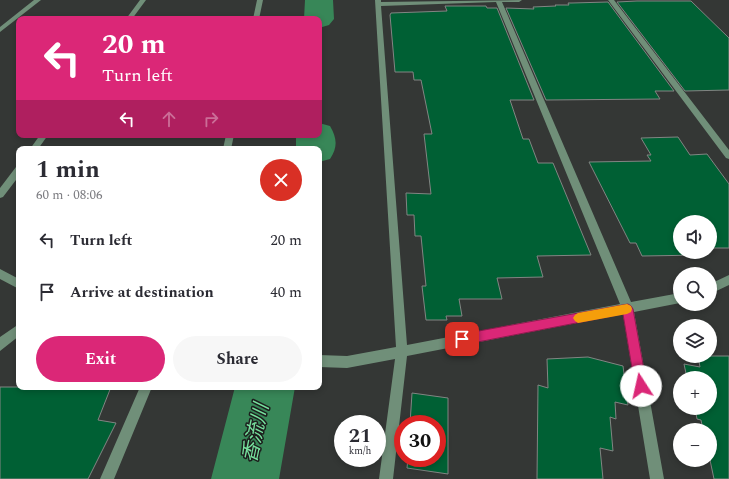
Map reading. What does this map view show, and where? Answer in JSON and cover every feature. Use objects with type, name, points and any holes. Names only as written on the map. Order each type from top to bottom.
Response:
[{"type":"street","points":[[18,16],[38,0]]},
{"type":"street","points":[[131,16],[143,0]]},
{"type":"street","points":[[257,16],[260,0]]},
{"type":"street","points":[[386,479],[402,351],[379,2],[519,0]]},
{"type":"street","points":[[611,0],[729,156]]},
{"type":"street","points":[[498,1],[628,309],[657,479]]},
{"type":"street","points":[[0,30],[16,17]]},
{"type":"street","points":[[0,195],[16,173]]},
{"type":"street","points":[[0,274],[16,282]]},
{"type":"street","points":[[717,286],[729,280]]},
{"type":"street","points":[[322,361],[347,362],[673,299]]},
{"type":"street","points":[[0,345],[16,332]]},
{"type":"street","points":[[107,479],[145,390]]},
{"type":"building","points":[[691,1],[729,38],[729,90],[685,91],[617,2]]},
{"type":"building","points":[[608,2],[674,91],[655,91],[660,99],[546,100],[506,8],[534,9],[533,7],[569,5],[568,3]]},
{"type":"building","points":[[445,6],[486,6],[487,8],[497,8],[534,100],[510,100],[523,139],[529,139],[538,163],[553,163],[591,255],[537,256],[543,277],[497,278],[502,299],[459,299],[462,316],[446,316],[447,320],[426,320],[422,286],[426,286],[421,236],[415,236],[414,215],[407,215],[406,193],[431,194],[424,134],[432,134],[421,80],[414,80],[413,72],[395,72],[390,15],[391,13],[447,11]]},
{"type":"building","points":[[678,137],[690,155],[707,154],[729,184],[729,248],[717,248],[717,215],[673,215],[673,255],[642,256],[636,243],[630,243],[589,162],[651,161],[647,155],[651,155],[641,138]]},
{"type":"building","points":[[717,356],[729,356],[729,479],[714,479],[711,467],[717,467],[717,423],[702,423],[701,420],[697,419],[696,415],[717,415],[717,371],[686,371],[684,364],[700,367],[699,363],[717,363]]},
{"type":"building","points":[[588,357],[623,366],[628,405],[615,402],[616,419],[610,417],[613,451],[600,448],[603,479],[537,479],[538,385],[548,388],[547,359]]},
{"type":"building","points":[[0,387],[16,387],[16,390],[110,390],[98,420],[116,423],[88,479],[0,479]]},
{"type":"building","points":[[412,393],[448,398],[448,474],[407,468],[446,467],[446,415],[411,415]]},
{"type":"waterway","name":"香流川","points":[[319,0],[319,16]]},
{"type":"waterway","name":"香流川","points":[[316,138],[316,146]]},
{"type":"waterway","name":"香流川","points":[[245,479],[264,390]]},
{"type":"slow traffic","points":[[578,318],[627,309]]},
{"type":"route","points":[[462,339],[628,309],[641,386]]}]
